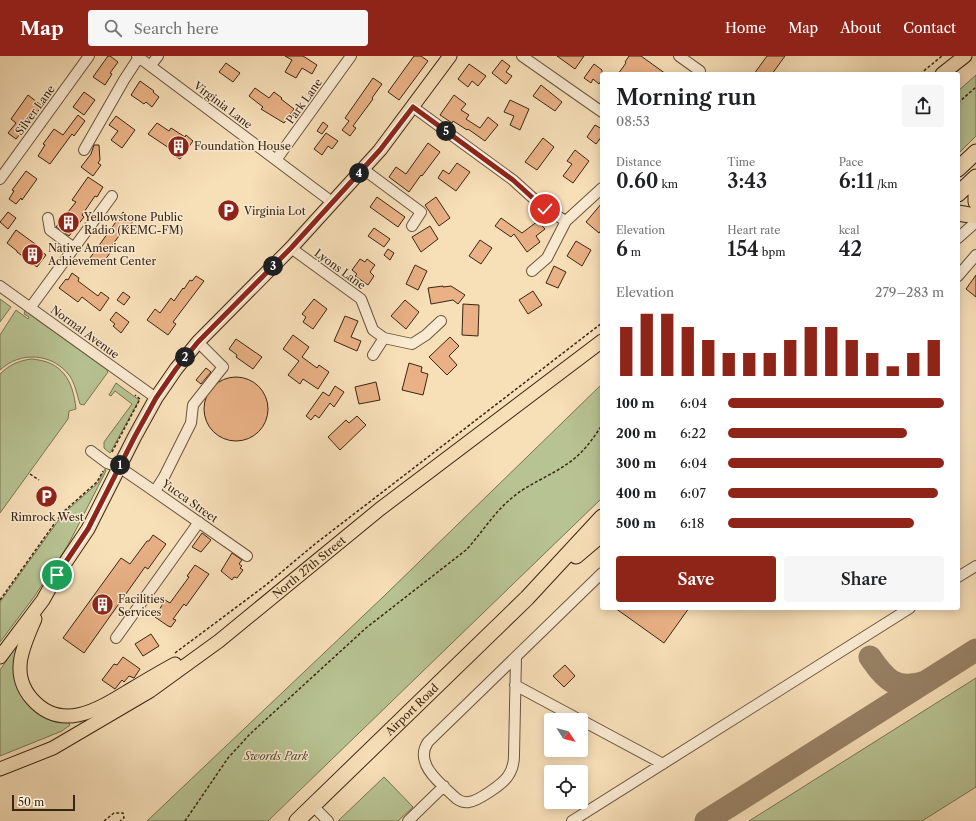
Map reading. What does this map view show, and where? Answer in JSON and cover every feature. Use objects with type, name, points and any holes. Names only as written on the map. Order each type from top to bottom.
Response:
[{"type":"highway","points":[[960,167],[976,152]]},
{"type":"highway","points":[[960,192],[976,177]]},
{"type":"highway","points":[[976,188],[976,202]]},
{"type":"highway","points":[[960,213],[976,216]]},
{"type":"highway","name":"Airport Road","points":[[297,821],[527,598],[600,519]]},
{"type":"highway","name":"Airport Road","points":[[527,598],[600,536]]},
{"type":"main road","points":[[219,641],[159,673],[100,709],[74,716],[62,716],[49,712],[40,707],[30,697],[22,683],[19,666],[22,650],[43,600],[57,575],[88,529],[156,398],[176,369],[198,342],[291,248],[380,150],[450,56]]},
{"type":"main road","points":[[945,72],[965,56]]},
{"type":"main road","name":"North 27th Street","points":[[0,768],[53,748],[150,691],[219,641],[380,509],[600,343]]},
{"type":"main road","points":[[0,648],[43,600]]},
{"type":"main road","points":[[0,657],[43,600]]},
{"type":"street","name":"Silver Lane","points":[[0,179],[89,56]]},
{"type":"street","points":[[151,65],[158,56]]},
{"type":"street","name":"Park Lane","points":[[276,160],[351,56]]},
{"type":"street","points":[[522,56],[600,111]]},
{"type":"street","points":[[679,56],[700,71]]},
{"type":"street","points":[[84,150],[138,57]]},
{"type":"street","name":"Virginia Lane","points":[[138,57],[151,65],[332,202]]},
{"type":"street","points":[[413,107],[513,180],[545,209],[566,221]]},
{"type":"street","points":[[362,169],[421,212],[412,226]]},
{"type":"street","points":[[532,271],[547,258],[566,221],[600,190]]},
{"type":"street","points":[[30,308],[112,196]]},
{"type":"street","points":[[48,218],[50,230],[74,248]]},
{"type":"street","points":[[960,236],[976,222]]},
{"type":"street","name":"Lyons Lane","points":[[291,248],[361,298],[373,330],[384,338]]},
{"type":"street","points":[[960,274],[976,255]]},
{"type":"street","name":"Normal Avenue","points":[[0,286],[156,398]]},
{"type":"street","points":[[373,355],[384,338],[412,344],[426,335],[441,321]]},
{"type":"street","points":[[155,491],[190,423],[193,405],[223,367],[198,342]]},
{"type":"street","name":"Yucca Street","points":[[91,451],[107,463],[119,468],[155,491],[247,556]]},
{"type":"street","points":[[116,638],[199,522]]},
{"type":"street","points":[[960,576],[976,566]]},
{"type":"street","points":[[516,657],[513,767],[508,778],[504,782],[478,799],[466,802],[456,799],[428,770],[424,758],[425,747],[428,742],[600,575]]},
{"type":"street","points":[[572,821],[907,610]]},
{"type":"street","points":[[515,685],[568,713]]},
{"type":"street","points":[[588,724],[663,764]]},
{"type":"street","points":[[408,821],[444,786]]},
{"type":"street","points":[[313,806],[328,821]]},
{"type":"path","points":[[922,72],[942,56]]},
{"type":"path","points":[[960,101],[976,87]]},
{"type":"path","points":[[174,654],[266,585],[315,544],[600,324]]},
{"type":"path","points":[[112,452],[140,399],[134,395]]},
{"type":"path","points":[[185,821],[228,758],[250,734],[366,628],[466,550],[495,514],[513,497],[574,459],[594,438],[600,428]]},
{"type":"path","points":[[0,600],[62,513],[97,482],[106,466]]},
{"type":"path","points":[[30,474],[39,480]]},
{"type":"path","points":[[104,821],[114,813],[123,813],[124,818],[120,821]]},
{"type":"green space","points":[[976,75],[976,136],[960,152],[960,89]]},
{"type":"green space","points":[[0,299],[11,307],[0,322]]},
{"type":"green space","points":[[16,310],[28,319],[29,317],[24,314],[25,311],[106,369],[108,372],[84,405],[80,404],[69,375],[54,362],[36,357],[26,357],[8,364],[0,370],[0,335]]},
{"type":"green space","points":[[31,359],[51,364],[64,374],[72,389],[76,409],[69,411],[68,419],[0,513],[0,374],[14,364]]},
{"type":"green space","points":[[116,383],[139,400],[110,453],[104,448],[104,442],[132,404],[115,391],[111,396],[109,395]]},
{"type":"green space","name":"Swords Park","points":[[600,386],[600,500],[268,821],[147,821],[383,597]]},
{"type":"green space","points":[[105,469],[106,471],[68,545],[34,597],[0,642],[0,602],[63,514],[98,483]]},
{"type":"green space","points":[[26,632],[18,688],[68,722],[70,725],[62,731],[0,756],[0,670]]},
{"type":"green space","points":[[976,678],[976,787],[922,821],[749,821]]},
{"type":"green space","points":[[384,777],[413,807],[398,821],[338,821]]},
{"type":"building","points":[[108,56],[118,62],[110,73],[112,74],[105,85],[93,77]]},
{"type":"building","points":[[285,56],[303,56],[317,65],[312,74],[302,68],[296,78],[285,72],[292,60]]},
{"type":"building","points":[[414,56],[421,56],[428,61],[399,100],[388,92]]},
{"type":"building","points":[[557,56],[584,56],[575,69]]},
{"type":"building","points":[[629,56],[641,56],[663,72],[619,72],[626,63],[625,62]]},
{"type":"building","points":[[767,56],[785,56],[773,72],[755,72]]},
{"type":"building","points":[[502,60],[510,66],[506,72],[512,76],[506,84],[492,73]]},
{"type":"building","points":[[226,63],[240,73],[233,82],[219,72]]},
{"type":"building","points":[[469,64],[486,76],[478,86],[472,81],[468,87],[458,79]]},
{"type":"building","points":[[594,64],[602,70],[602,72],[600,72],[599,84],[593,79],[591,83],[584,78]]},
{"type":"building","points":[[373,78],[382,84],[353,126],[356,128],[350,136],[342,130],[349,121],[345,118]]},
{"type":"building","points":[[140,81],[154,91],[153,92],[159,97],[152,107],[146,102],[144,104],[131,95]]},
{"type":"building","points":[[541,85],[562,102],[555,111],[533,96]]},
{"type":"building","points":[[255,88],[269,98],[274,92],[294,109],[284,123],[261,109],[263,107],[249,96]]},
{"type":"building","points":[[84,92],[95,100],[84,115],[73,107]]},
{"type":"building","points":[[28,95],[42,106],[16,139],[8,133],[16,123],[11,119]]},
{"type":"building","points":[[454,95],[466,104],[461,110],[469,115],[466,119],[480,128],[488,117],[498,125],[485,141],[468,129],[467,130],[453,121],[452,123],[440,115]]},
{"type":"building","points":[[510,100],[529,109],[520,130],[510,125],[514,116],[504,112]]},
{"type":"building","points":[[78,115],[85,121],[74,136],[72,134],[50,164],[38,156],[45,145],[43,144],[54,129],[63,135]]},
{"type":"building","points":[[116,116],[135,130],[122,148],[111,140],[118,131],[109,125]]},
{"type":"building","points":[[323,122],[328,126],[322,134],[317,131]]},
{"type":"building","name":"Foundation House","points":[[157,123],[169,131],[171,128],[185,137],[186,135],[193,141],[180,159],[173,155],[175,152],[148,134]]},
{"type":"building","points":[[595,125],[600,128],[600,139],[596,144],[587,137]]},
{"type":"building","points":[[326,133],[338,141],[332,149],[328,146],[322,155],[314,149]]},
{"type":"building","points":[[543,138],[554,147],[537,170],[525,162]]},
{"type":"building","points":[[428,143],[440,152],[409,192],[389,177],[396,167],[406,174]]},
{"type":"building","points":[[94,145],[99,145],[100,160],[98,163],[101,165],[93,176],[81,167],[91,154]]},
{"type":"building","points":[[575,150],[589,161],[573,183],[563,176],[572,164],[567,161]]},
{"type":"building","points":[[457,163],[470,172],[456,191],[438,178],[443,170],[449,174]]},
{"type":"building","points":[[26,171],[37,179],[22,200],[21,198],[16,204],[9,199],[14,191],[12,190]]},
{"type":"building","points":[[88,177],[103,187],[82,215],[84,217],[69,236],[56,227],[76,202],[72,200]]},
{"type":"building","points":[[377,197],[405,217],[398,227],[370,207]]},
{"type":"building","points":[[436,197],[450,218],[439,226],[425,205]]},
{"type":"building","points":[[600,205],[599,233],[586,222]]},
{"type":"building","points":[[8,212],[16,218],[8,229],[0,222]]},
{"type":"building","points":[[123,212],[134,220],[124,233],[122,232],[110,248],[112,250],[101,266],[90,258]]},
{"type":"building","points":[[501,218],[522,233],[538,221],[545,229],[536,236],[540,242],[527,252],[514,234],[511,237],[495,226]]},
{"type":"building","points":[[430,226],[438,239],[421,252],[412,237]]},
{"type":"building","points":[[374,228],[390,239],[384,247],[368,236]]},
{"type":"building","points":[[16,230],[38,246],[37,248],[46,255],[37,267],[7,243]]},
{"type":"building","points":[[480,240],[492,248],[481,264],[469,256]]},
{"type":"building","points":[[576,241],[591,250],[582,266],[567,256]]},
{"type":"building","points":[[388,249],[394,253],[390,260],[384,255]]},
{"type":"building","points":[[360,259],[365,262],[367,259],[375,265],[370,272],[374,276],[368,285],[355,276],[357,274],[352,270]]},
{"type":"building","points":[[415,265],[427,271],[418,290],[406,284]]},
{"type":"building","points":[[554,266],[566,272],[558,288],[546,283]]},
{"type":"building","points":[[72,273],[79,278],[78,281],[98,296],[101,292],[109,298],[100,311],[82,297],[78,302],[59,288],[66,279],[68,280]]},
{"type":"building","points":[[976,275],[976,297],[966,289]]},
{"type":"building","points":[[196,276],[204,281],[173,322],[176,324],[168,335],[147,320],[155,309],[160,313],[171,298],[174,301],[190,280],[192,281]]},
{"type":"building","points":[[451,286],[465,295],[458,304],[453,300],[431,304],[428,288]]},
{"type":"building","points":[[533,291],[542,305],[528,314],[519,300]]},
{"type":"building","points":[[123,292],[130,297],[124,305],[117,300]]},
{"type":"building","points":[[314,299],[327,309],[313,329],[303,322],[306,317],[302,314]]},
{"type":"building","points":[[405,300],[419,312],[406,329],[391,316]]},
{"type":"building","points":[[463,304],[479,305],[478,336],[462,335]]},
{"type":"building","points":[[116,312],[129,322],[121,333],[113,326],[115,324],[110,320]]},
{"type":"building","points":[[345,316],[358,321],[351,337],[361,341],[357,351],[334,341]]},
{"type":"building","points":[[293,335],[309,347],[302,357],[317,368],[319,365],[329,372],[318,389],[303,379],[300,384],[288,375],[299,361],[283,349]]},
{"type":"building","points":[[450,337],[459,346],[449,356],[457,365],[447,375],[429,357]]},
{"type":"building","points":[[236,339],[262,357],[253,369],[236,357],[237,355],[229,349]]},
{"type":"building","points":[[409,363],[422,367],[421,372],[428,374],[423,395],[402,390]]},
{"type":"building","points":[[206,368],[211,372],[201,384],[196,380]]},
{"type":"building","points":[[236,377],[254,383],[262,391],[268,409],[262,427],[254,435],[236,441],[218,435],[210,427],[204,409],[210,391],[218,383]]},
{"type":"building","points":[[376,382],[380,400],[359,404],[355,387]]},
{"type":"building","points":[[335,386],[344,392],[334,407],[330,403],[319,418],[315,415],[311,420],[306,416],[323,392],[329,396]]},
{"type":"building","points":[[357,416],[366,425],[340,450],[328,437],[346,420],[349,423]]},
{"type":"building","points":[[202,533],[211,540],[201,552],[192,547]]},
{"type":"building","name":"Facilities Services","points":[[153,535],[166,544],[148,569],[145,567],[84,653],[63,638],[121,558],[130,564]]},
{"type":"building","points":[[232,553],[242,560],[239,564],[242,566],[240,568],[243,570],[237,578],[234,577],[232,580],[221,571]]},
{"type":"building","points":[[195,565],[209,574],[186,606],[184,604],[173,619],[176,620],[171,627],[168,626],[155,617],[165,600],[170,603],[189,577],[187,576]]},
{"type":"building","points":[[618,610],[688,610],[664,643]]},
{"type":"building","points":[[151,634],[159,646],[143,656],[135,644]]},
{"type":"building","points":[[123,657],[140,669],[134,678],[129,676],[124,682],[122,680],[115,689],[102,680],[114,664],[117,665]]},
{"type":"building","points":[[565,665],[575,676],[564,687],[553,676]]},
{"type":"taxiway","points":[[706,821],[976,650]]},
{"type":"taxiway","points":[[870,657],[881,672],[892,682],[906,685],[915,685],[925,682]]},
{"type":"place","name":"Foundation House","points":[[178,146]]},
{"type":"place","name":"Virginia Lot","points":[[229,211]]},
{"type":"place","name":"Yellowstone Public Radio (KEMC-FM)","points":[[69,223]]},
{"type":"place","name":"Native American Achievement Center","points":[[33,254]]},
{"type":"place","name":"Rimrock West","points":[[47,497]]},
{"type":"place","name":"Facilities Services","points":[[102,605]]},
{"type":"route","points":[[57,575],[88,529],[135,436],[156,398],[176,369],[198,342],[291,248],[380,150],[413,107],[513,180],[545,209]]}]
